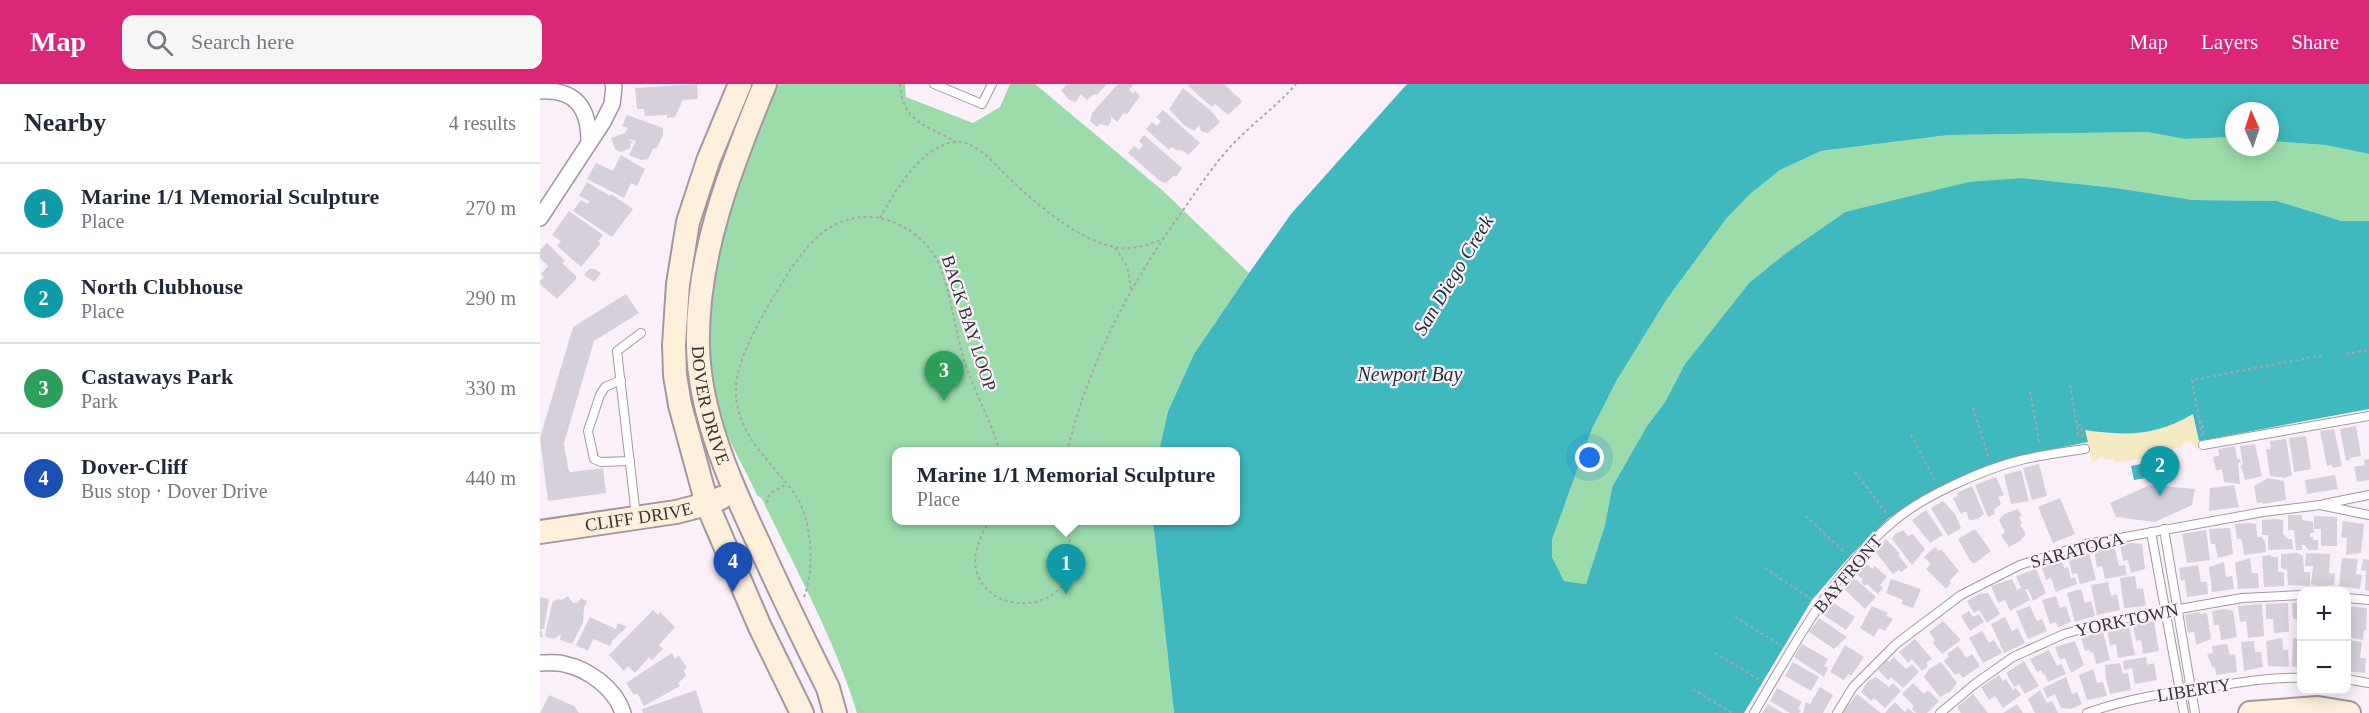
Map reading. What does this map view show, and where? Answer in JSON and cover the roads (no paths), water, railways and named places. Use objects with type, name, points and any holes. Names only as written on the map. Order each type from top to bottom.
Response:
[{"type":"street","points":[[540,90],[550,84]]},
{"type":"street","points":[[540,218],[612,104],[613,84]]},
{"type":"street","name":"DOVER DRIVE","points":[[740,84],[708,161],[688,222],[678,284],[674,345],[675,375],[680,405],[707,504],[760,627],[802,713]]},
{"type":"street","name":"DOVER DRIVE","points":[[765,84],[737,152],[714,228],[702,289],[698,347],[706,411],[735,492],[828,688],[835,713]]},
{"type":"street","points":[[540,90],[557,90],[573,98],[584,109],[589,123],[589,143]]},
{"type":"street","name":"CLIFF DRIVE","points":[[540,532],[636,518],[707,504],[735,492]]},
{"type":"street","points":[[540,663],[563,663],[587,672],[606,687],[623,713]]},
{"type":"street","points":[[2250,713],[2318,708],[2349,713]]},
{"type":"lane","points":[[934,84],[982,104],[992,84]]},
{"type":"lane","points":[[636,518],[617,351],[641,333]]},
{"type":"lane","points":[[621,380],[605,387],[588,431],[594,459],[601,462],[630,461]]},
{"type":"lane","points":[[2203,445],[2369,416]]},
{"type":"lane","name":"BAYFRONT","points":[[1754,713],[1811,616],[1851,564],[1895,520],[1938,494],[1977,475],[2021,460],[2085,449]]},
{"type":"lane","points":[[2320,505],[2369,495]]},
{"type":"lane","name":"SARATOGA","points":[[1836,713],[1853,687],[1896,644],[1961,595],[2020,565],[2087,543],[2263,512],[2320,505],[2369,514]]},
{"type":"lane","points":[[2164,529],[2195,713]]},
{"type":"lane","points":[[2151,532],[2184,713]]},
{"type":"lane","name":"YORKTOWN","points":[[1940,713],[1976,683],[2013,657],[2064,634],[2111,621],[2242,598],[2297,595]]},
{"type":"lane","points":[[2351,598],[2369,600]]},
{"type":"lane","name":"LIBERTY","points":[[2087,713],[2113,704],[2191,689],[2279,677],[2297,678]]},
{"type":"lane","points":[[2351,680],[2369,683]]},
{"type":"water","name":"Newport Bay","points":[[1407,84],[2369,84],[2369,154],[2325,145],[2279,142],[2279,102],[2225,102],[2225,137],[2185,139],[2147,132],[1949,135],[1821,151],[1780,170],[1749,195],[1726,219],[1667,299],[1617,380],[1592,429],[1552,540],[1552,557],[1564,581],[1586,584],[1605,525],[1612,487],[1647,426],[1665,402],[1685,364],[1749,283],[1786,253],[1845,212],[1969,182],[2023,178],[2116,188],[2193,200],[2277,201],[2342,221],[2369,221],[2369,409],[2199,441],[2193,414],[2166,427],[2141,432],[2114,433],[2085,430],[2088,442],[2015,457],[1958,478],[1889,518],[1850,556],[1812,600],[1744,713],[1174,713],[1153,525],[1240,525],[1240,447],[1160,447],[1168,411],[1194,354],[1291,214]]},
{"type":"water","points":[[2161,460],[2164,475],[2134,480],[2131,466]]},
{"type":"place","name":"Castaways Park","points":[[944,401]]},
{"type":"place","name":"North Clubhouse","points":[[2160,496]]},
{"type":"place","name":"Dover-Cliff","points":[[733,592]]},
{"type":"place","name":"Marine 1/1 Memorial Sculpture","points":[[1066,594]]},
{"type":"water label","name":"San Diego Creek","points":[[1453,275]]}]
